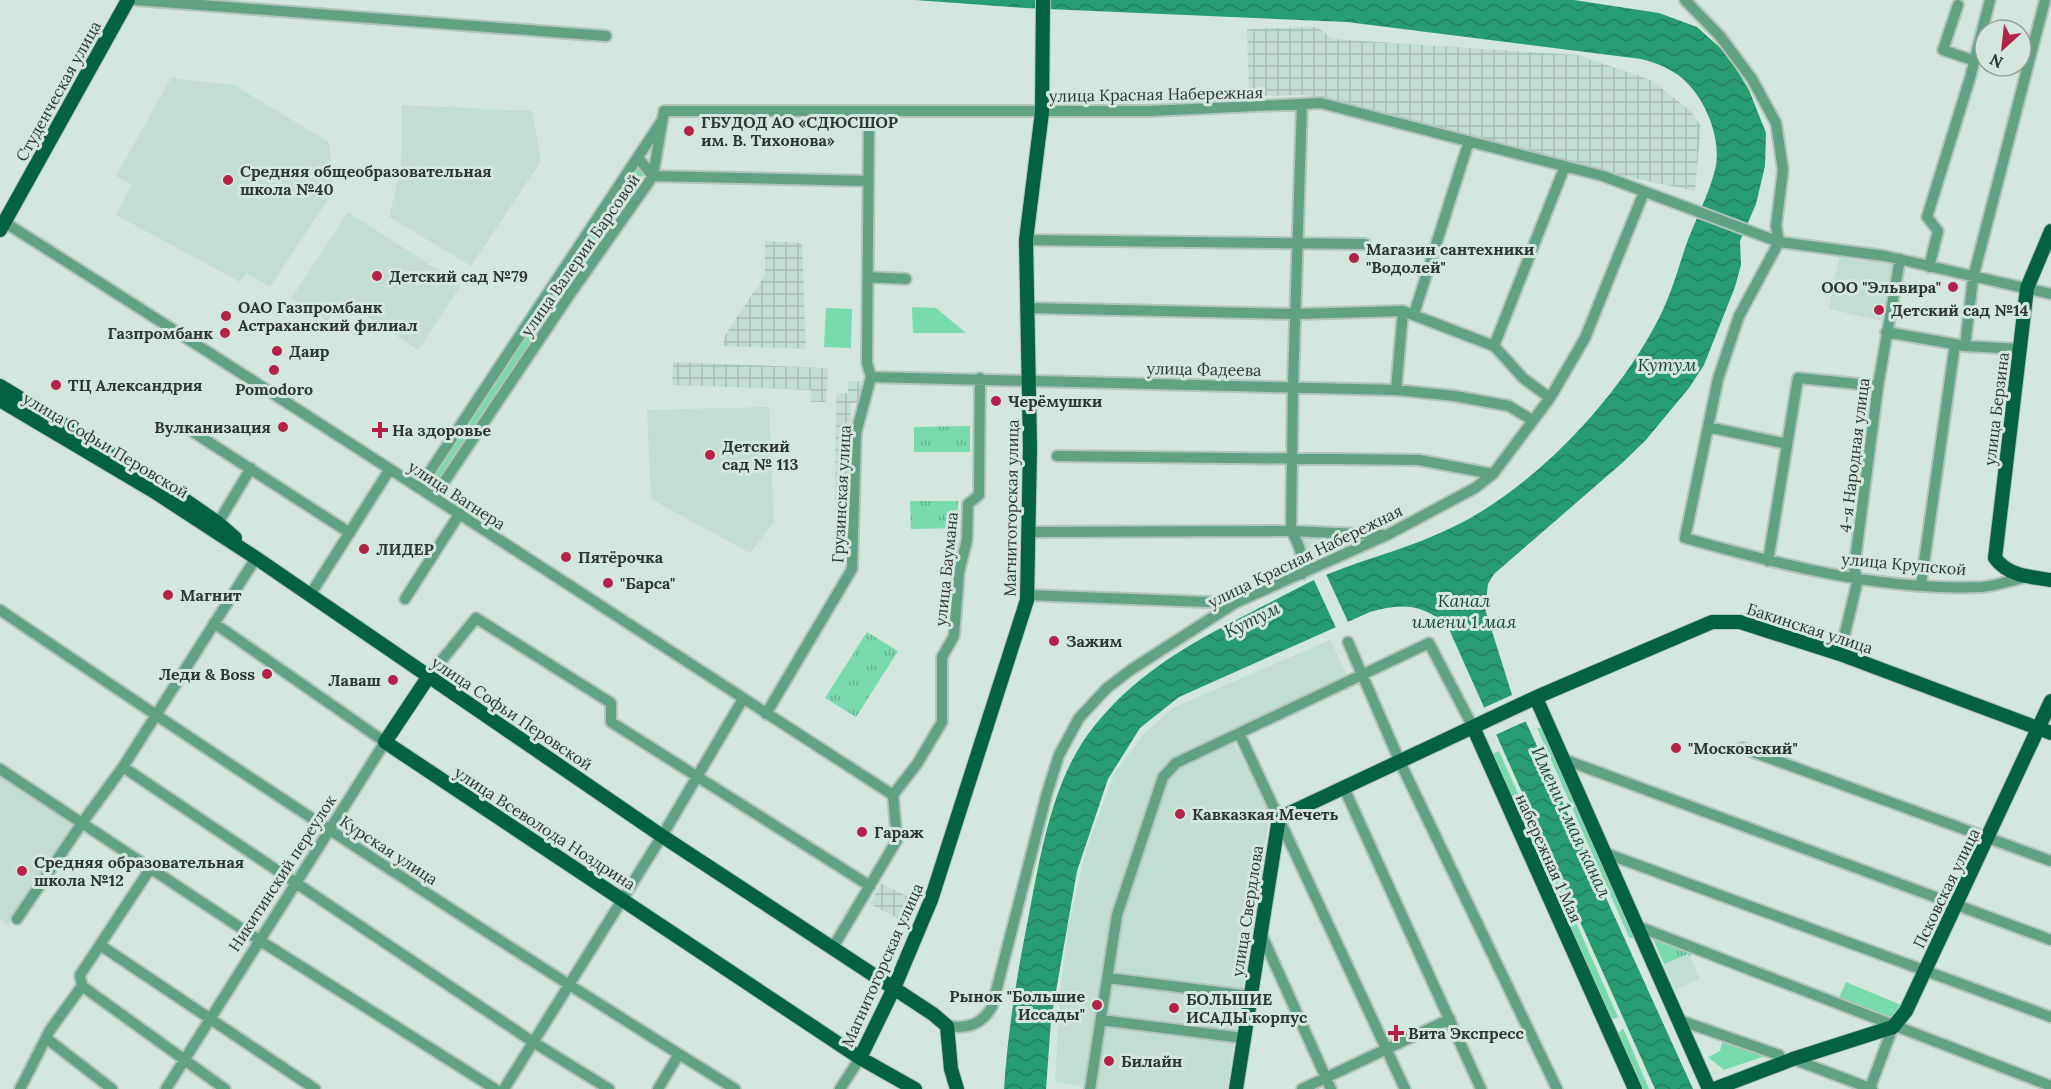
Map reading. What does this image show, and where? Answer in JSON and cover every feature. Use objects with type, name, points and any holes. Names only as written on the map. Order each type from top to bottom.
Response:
[{"type":"main road","name":"Студенческая улица","points":[[2,226],[128,0]]},
{"type":"main road","name":"Магнитогорская улица","points":[[860,1059],[931,900],[1027,596],[1029,308],[1026,240],[1042,112],[1043,0]]},
{"type":"main road","name":"улица Берзина","points":[[2027,577],[2002,568],[1995,558],[2027,288],[2051,231]]},
{"type":"main road","points":[[0,386],[159,482],[218,523],[256,558]]},
{"type":"main road","name":"улица Софьи Перовской","points":[[0,400],[155,492],[256,558],[662,836],[832,949],[894,987],[947,1026]]},
{"type":"main road","name":"улица Крупской","points":[[2027,577],[2051,580]]},
{"type":"main road","name":"Бакинская улица","points":[[1478,726],[1532,700],[1712,622],[1740,621],[1840,654],[2045,731]]},
{"type":"main road","name":"Никитинский переулок","points":[[385,742],[429,676]]},
{"type":"main road","points":[[1532,700],[1563,759],[1709,1089]]},
{"type":"main road","name":"Псковская улица","points":[[1893,1027],[1906,1011],[1954,906],[2045,731],[2051,701]]},
{"type":"main road","points":[[1279,818],[1478,726]]},
{"type":"main road","name":"набережная 1 Мая","points":[[1478,726],[1635,1089]]},
{"type":"main road","name":"улица Всеволода Ноздрина","points":[[385,742],[860,1059],[915,1089]]},
{"type":"main road","name":"улица Свердлова","points":[[1236,1089],[1279,818]]},
{"type":"main road","points":[[947,1026],[951,1069],[957,1089]]},
{"type":"main road","points":[[1714,1089],[1793,1059],[1893,1027]]},
{"type":"street","points":[[136,0],[606,36]]},
{"type":"street","points":[[1684,0],[1720,36],[1752,79],[1776,123],[1783,170],[1776,226],[1779,242],[1739,316],[1718,379],[1708,427],[1787,444]]},
{"type":"street","points":[[1986,18],[1990,0]]},
{"type":"street","points":[[1921,584],[1973,278],[2045,0]]},
{"type":"street","points":[[1958,5],[1943,50],[1973,60]]},
{"type":"street","points":[[1929,267],[1938,231],[1927,217],[1973,68]]},
{"type":"street","name":"улица Красная Набережная","points":[[663,120],[664,111],[684,109],[1042,112],[1235,108],[1321,103],[1604,176],[1683,208],[1779,242],[1900,259],[1973,278],[2051,294]]},
{"type":"street","points":[[1302,104],[1291,531],[1299,543],[1303,561],[1302,574]]},
{"type":"street","name":"Грузинская улица","points":[[766,714],[852,569],[856,433],[871,377],[867,363],[869,111]]},
{"type":"street","name":"улица Валерии Барсовой","points":[[420,488],[663,120]]},
{"type":"street","name":"улица Валерии Барсовой","points":[[434,497],[653,176],[663,120]]},
{"type":"street","points":[[1396,390],[1408,313],[1469,141]]},
{"type":"street","points":[[638,158],[653,176],[868,181]]},
{"type":"street","points":[[1494,346],[1564,166]]},
{"type":"street","name":"улица Красная Набережная","points":[[947,1026],[971,1026],[985,1019],[992,1007],[1050,783],[1059,755],[1079,718],[1107,688],[1132,669],[1235,603],[1387,535],[1476,488],[1493,474],[1550,398],[1585,338],[1644,192]]},
{"type":"street","name":"улица Вагнера","points":[[2,226],[460,513],[581,596],[893,795]]},
{"type":"street","points":[[1026,240],[1365,244]]},
{"type":"street","name":"4-я Народная улица","points":[[1840,654],[1857,579],[1854,569],[1878,386],[1900,259]]},
{"type":"street","points":[[868,277],[906,279]]},
{"type":"street","points":[[1029,308],[1296,314],[1408,313],[1494,346],[1522,378],[1550,398]]},
{"type":"street","points":[[1886,332],[1960,345],[2020,348]]},
{"type":"street","points":[[520,336],[535,346]]},
{"type":"street","name":"улица Фадеева","points":[[871,377],[980,378],[1029,382],[1293,385],[1396,390],[1455,396],[1509,406],[1532,420]]},
{"type":"street","name":"улица Баумана","points":[[893,795],[917,764],[942,722],[942,657],[954,636],[959,572],[967,540],[968,504],[979,495],[980,378]]},
{"type":"street","points":[[1768,561],[1798,378],[1878,386]]},
{"type":"street","name":"улица Крупской","points":[[1708,427],[1685,538],[1768,561],[1857,579],[1984,587],[2027,577]]},
{"type":"street","points":[[190,430],[350,533]]},
{"type":"street","points":[[1057,456],[1419,460],[1493,474]]},
{"type":"street","points":[[218,523],[251,468]]},
{"type":"street","points":[[310,595],[390,469]]},
{"type":"street","points":[[405,599],[460,513]]},
{"type":"street","points":[[1029,532],[1291,531],[1387,535]]},
{"type":"street","points":[[17,920],[123,766],[256,558]]},
{"type":"street","points":[[1027,596],[1235,603]]},
{"type":"street","name":"Курская улица","points":[[0,610],[155,715],[569,985],[735,1089]]},
{"type":"street","points":[[429,676],[476,618],[611,703],[611,723],[870,886]]},
{"type":"street","name":"улица Всеволода Ноздрина","points":[[214,623],[385,742]]},
{"type":"street","points":[[1348,642],[1400,762],[1557,1089]]},
{"type":"street","name":"набережная 1 Мая","points":[[1362,673],[1429,643],[1478,726]]},
{"type":"street","points":[[1090,1089],[1118,915],[1163,777],[1176,764],[1362,673]]},
{"type":"street","points":[[504,1089],[662,836],[742,699]]},
{"type":"street","points":[[1239,733],[1405,1089]]},
{"type":"street","name":"Никитинский переулок","points":[[166,1089],[385,742]]},
{"type":"street","points":[[1742,748],[2051,861]]},
{"type":"street","points":[[1563,759],[1954,906],[2051,940]]},
{"type":"street","points":[[123,766],[533,1042],[609,1089]]},
{"type":"street","points":[[0,769],[259,940],[495,1089]]},
{"type":"street","points":[[1344,788],[1481,1089]]},
{"type":"street","points":[[832,949],[897,840],[893,795]]},
{"type":"street","points":[[1605,853],[2051,1017]]},
{"type":"street","points":[[150,869],[80,975],[82,986],[225,1089]]},
{"type":"street","points":[[1637,926],[1893,1027],[2051,1086]]},
{"type":"street","points":[[1260,930],[1331,1089]]},
{"type":"street","points":[[100,945],[315,1089]]},
{"type":"street","points":[[1108,978],[1250,996]]},
{"type":"street","points":[[20,1089],[46,1038],[82,986]]},
{"type":"street","points":[[1302,1089],[1450,1019]]},
{"type":"street","points":[[1101,1020],[1243,1038]]},
{"type":"street","points":[[1679,1020],[1779,1055]]},
{"type":"street","name":"Псковская улица","points":[[1871,1089],[1893,1027]]},
{"type":"street","points":[[46,1038],[112,1089]]},
{"type":"street","points":[[658,1089],[679,1054]]},
{"type":"street","name":"Магнитогорская улица","points":[[840,1089],[860,1059]]},
{"type":"street","points":[[1793,1059],[1871,1089]]},
{"type":"shaded area","points":[[1317,27],[1333,39],[1577,55],[1651,80],[1691,111],[1701,126],[1695,191],[1585,168],[1338,101],[1305,95],[1249,96],[1247,29]]},
{"type":"shaded area","name":"Средняя общеобразовательная школа №40","points":[[171,78],[234,85],[329,142],[333,192],[270,287],[246,272],[240,282],[116,215],[131,185],[116,176]]},
{"type":"shaded area","points":[[402,105],[532,111],[541,161],[471,266],[389,217],[401,169]]},
{"type":"shaded area","name":"Детский сад №79","points":[[348,212],[461,285],[418,350],[342,300],[327,321],[291,299]]},
{"type":"shaded area","points":[[765,241],[802,243],[806,349],[723,346],[724,337],[765,275]]},
{"type":"shaded area","points":[[1869,256],[1890,260],[1895,266],[1885,318],[1881,318],[1881,321],[1829,309],[1839,257],[1867,262]]},
{"type":"shaded area","points":[[673,362],[828,368],[826,402],[811,402],[811,390],[672,385]]},
{"type":"shaded area","points":[[848,381],[862,381],[861,403],[851,403],[849,530],[835,530],[836,393],[848,393]]},
{"type":"shaded area","name":"Детский сад № 113","points":[[769,407],[774,522],[750,553],[651,499],[647,410]]},
{"type":"shaded area","points":[[1287,535],[1367,539],[1296,566],[1297,551]]},
{"type":"shaded area","points":[[1330,640],[1348,677],[1167,763],[1157,775],[1110,933],[1089,1088],[1055,1082],[1060,994],[1068,927],[1086,850],[1115,772],[1143,735],[1173,708]]},
{"type":"shaded area","points":[[1233,742],[1270,811],[1227,1089],[1096,1089],[1120,916],[1166,781],[1179,766]]},
{"type":"shaded area","name":"Средняя образовательная школа №12","points":[[0,775],[74,825],[8,925],[0,918]]},
{"type":"shaded area","points":[[881,883],[910,898],[899,919],[870,904]]},
{"type":"shaded area","points":[[1689,954],[1700,979],[1675,990],[1664,964]]},
{"type":"green space","points":[[638,163],[647,169],[439,482],[431,477]]},
{"type":"green space","points":[[912,307],[936,308],[966,333],[913,333]]},
{"type":"green space","points":[[826,308],[852,309],[851,348],[824,347]]},
{"type":"green space","points":[[970,426],[970,452],[914,452],[914,427]]},
{"type":"green space","points":[[910,501],[958,501],[958,528],[911,529]]},
{"type":"green space","points":[[867,632],[898,651],[856,717],[825,698]]},
{"type":"green space","points":[[1537,728],[1541,728],[1546,734],[1639,938],[1629,937]]},
{"type":"green space","points":[[1499,751],[1540,842],[1543,855],[1538,857],[1491,755]]},
{"type":"green space","points":[[1546,861],[1553,871],[1618,1017],[1613,1019],[1609,1017],[1541,863]]},
{"type":"green space","points":[[1652,936],[1693,950],[1690,957],[1688,954],[1664,964]]},
{"type":"green space","points":[[1846,982],[1901,1005],[1888,1021],[1838,1000]]},
{"type":"green space","points":[[1623,1028],[1649,1089],[1641,1089],[1617,1035]]},
{"type":"green space","points":[[1723,1038],[1771,1054],[1724,1070],[1708,1057],[1720,1051]]},
{"type":"water","name":"Кутум","points":[[915,0],[1574,0],[1659,13],[1697,27],[1727,54],[1749,90],[1766,133],[1765,166],[1756,204],[1740,241],[1741,265],[1735,287],[1704,365],[1689,388],[1645,441],[1494,574],[1488,584],[1485,609],[1519,717],[1526,722],[1693,1089],[1655,1089],[1448,627],[1430,613],[1402,606],[1370,612],[1179,697],[1140,728],[1108,779],[1077,871],[1051,1020],[1046,1089],[1004,1089],[1014,998],[1039,861],[1060,789],[1081,745],[1095,725],[1131,687],[1191,644],[1319,578],[1453,527],[1513,489],[1570,439],[1620,381],[1658,320],[1709,190],[1715,170],[1717,148],[1712,125],[1696,93],[1673,72],[1641,59],[1347,22],[1025,8]]},
{"type":"pier","points":[[1325,572],[1349,624],[1337,630],[1313,578]]},
{"type":"pier","points":[[1514,694],[1521,715],[1529,720],[1493,736],[1481,709]]},
{"type":"place","name":"ГБУДОД АО «СДЮСШОР им. В. Тихонова»","points":[[689,131]]},
{"type":"place","name":"Средняя общеобразовательная школа №40","points":[[228,180]]},
{"type":"place","name":"Магазин сантехники \"Водолей\"","points":[[1354,258]]},
{"type":"place","name":"Детский сад №79","points":[[377,276]]},
{"type":"place","name":"ООО \"Эльвира\"","points":[[1953,287]]},
{"type":"place","name":"Детский сад №14","points":[[1879,310]]},
{"type":"place","name":"ОАО Газпромбанк Астраханский филиал","points":[[226,316]]},
{"type":"place","name":"Газпромбанк","points":[[225,333]]},
{"type":"place","name":"Даир","points":[[277,351]]},
{"type":"place","name":"Pomodoro","points":[[274,370]]},
{"type":"place","name":"ТЦ Александрия","points":[[56,385]]},
{"type":"place","name":"Черёмушки","points":[[996,401]]},
{"type":"place","name":"Вулканизация","points":[[283,427]]},
{"type":"place","name":"На здоровье","points":[[380,430]]},
{"type":"place","name":"Детский сад № 113","points":[[710,455]]},
{"type":"place","name":"ЛИДЕР","points":[[364,549]]},
{"type":"place","name":"Пятёрочка","points":[[566,557]]},
{"type":"place","name":"\"Барса\"","points":[[608,583]]},
{"type":"place","name":"Магнит","points":[[168,595]]},
{"type":"place","name":"Зажим","points":[[1054,641]]},
{"type":"place","name":"Леди & Boss","points":[[267,674]]},
{"type":"place","name":"Лаваш","points":[[393,680]]},
{"type":"place","name":"\"Московский\"","points":[[1676,748]]},
{"type":"place","name":"Кавказкая Мечеть","points":[[1180,814]]},
{"type":"place","name":"Гараж","points":[[862,832]]},
{"type":"place","name":"Средняя образовательная школа №12","points":[[22,871]]},
{"type":"place","name":"Рынок \"Большие Иссады\"","points":[[1097,1005]]},
{"type":"place","name":"БОЛЬШИЕ ИСАДЫ корпус","points":[[1174,1008]]},
{"type":"place","name":"Вита Экспресс","points":[[1396,1033]]},
{"type":"place","name":"Билайн","points":[[1109,1061]]},
{"type":"water label","name":"Канал имени 1 мая","points":[[1464,611]]},
{"type":"water label","name":"Имени 1 мая канал","points":[[1571,822]]}]
